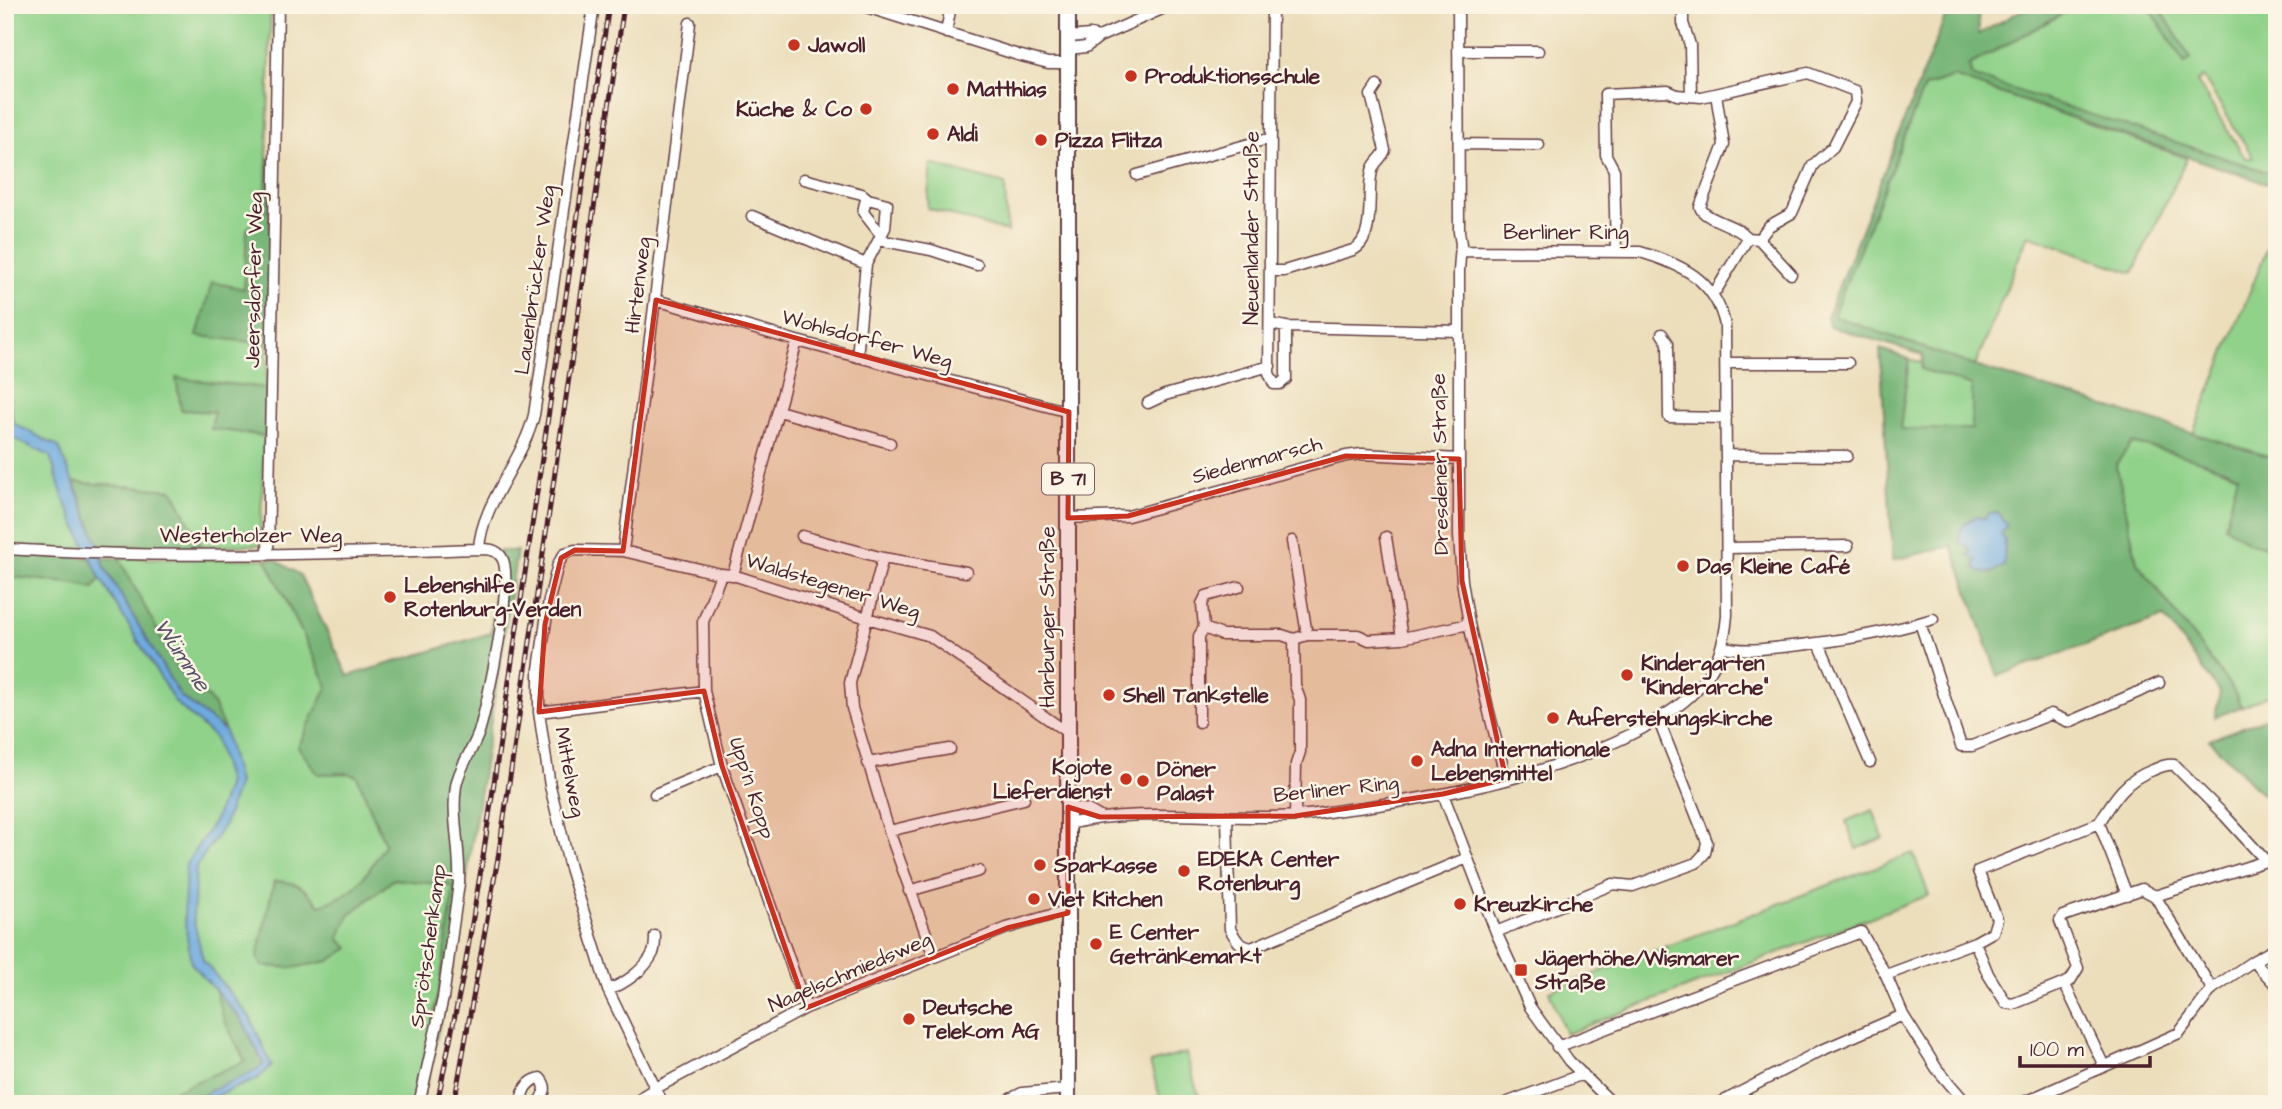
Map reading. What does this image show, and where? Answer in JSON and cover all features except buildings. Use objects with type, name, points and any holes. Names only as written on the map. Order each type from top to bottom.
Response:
[{"type":"main road","name":"Harburger Straße","points":[[1068,1096],[1069,5]]},
{"type":"street","name":"Jeersdorfer Weg","points":[[268,555],[278,5]]},
{"type":"street","name":"Lauenbrücker Weg","points":[[479,549],[481,528],[527,438],[534,415],[594,5]]},
{"type":"street","points":[[860,5],[1048,63],[1069,50],[1086,47],[1099,37],[1171,5]]},
{"type":"street","points":[[946,33],[951,5]]},
{"type":"street","name":"Neuenlander Straße","points":[[1272,5],[1269,373],[1274,384],[1280,384],[1286,379],[1286,327]]},
{"type":"street","name":"Dresdener Straße","points":[[1458,5],[1461,251],[1459,548],[1469,624],[1506,779]]},
{"type":"street","points":[[1683,5],[1683,23],[1690,45],[1691,96]]},
{"type":"street","name":"Hirtenweg","points":[[623,551],[690,23]]},
{"type":"street","points":[[1458,51],[1538,51]]},
{"type":"street","points":[[1616,251],[1614,170],[1606,155],[1605,93],[1668,91],[1677,95],[1701,97],[1808,74],[1855,91],[1856,102],[1832,147],[1813,165],[1792,213],[1754,238],[1717,289],[1712,292]]},
{"type":"street","points":[[1270,271],[1284,271],[1353,250],[1361,243],[1370,218],[1372,170],[1385,149],[1371,95],[1377,86]]},
{"type":"street","points":[[1716,94],[1724,145],[1700,207],[1705,215],[1754,238],[1791,274]]},
{"type":"street","points":[[1136,175],[1271,138]]},
{"type":"street","points":[[1459,144],[1539,145]]},
{"type":"street","points":[[804,179],[862,194],[868,199],[887,204],[885,228],[866,264],[857,357]]},
{"type":"street","points":[[868,199],[863,212],[880,237],[977,265]]},
{"type":"street","points":[[752,216],[866,264]]},
{"type":"street","name":"Berliner Ring","points":[[1068,824],[1100,817],[1295,816],[1443,794],[1506,779],[1603,747],[1658,719],[1676,708],[1697,689],[1712,668],[1722,646],[1727,615],[1727,548],[1725,325],[1721,309],[1712,292],[1699,279],[1674,264],[1640,252],[1461,251]]},
{"type":"street","name":"Wohlsdorfer Weg","points":[[656,300],[797,341],[1069,412]]},
{"type":"street","points":[[1270,324],[1286,327],[1459,331]]},
{"type":"street","points":[[1662,334],[1668,343],[1669,417],[1726,418]]},
{"type":"street","points":[[733,575],[797,341]]},
{"type":"street","points":[[1726,363],[1848,363]]},
{"type":"street","points":[[1148,403],[1165,395],[1270,366]]},
{"type":"street","points":[[779,411],[890,443]]},
{"type":"street","name":"Siedenmarsch","points":[[1068,519],[1128,516],[1346,456],[1362,454],[1459,459]]},
{"type":"street","points":[[1726,455],[1847,456]]},
{"type":"street","points":[[802,536],[883,558],[965,572]]},
{"type":"street","points":[[1387,537],[1402,638]]},
{"type":"street","points":[[1292,541],[1307,635]]},
{"type":"street","points":[[1727,548],[1848,546]]},
{"type":"street","name":"Westerholzer Weg","points":[[5,549],[86,554],[268,555],[479,549],[497,552]]},
{"type":"street","name":"Waldstegener Weg","points":[[561,558],[565,553],[575,550],[623,551],[733,575],[930,636],[1068,733]]},
{"type":"street","name":"Sprötschenkamp","points":[[419,1104],[443,998],[460,883],[455,789],[478,735],[503,617],[505,565],[497,552]]},
{"type":"street","name":"Mittelweg","points":[[561,558],[545,624],[539,669],[539,712],[550,786],[570,867],[608,990],[663,1104]]},
{"type":"street","points":[[883,558],[850,683],[852,708],[909,891],[934,956]]},
{"type":"street","name":"Upp'n Kopp","points":[[721,574],[703,622],[704,691],[722,766],[807,1008]]},
{"type":"street","points":[[1199,722],[1199,636],[1205,628],[1202,604],[1206,596],[1239,587]]},
{"type":"street","points":[[1722,646],[1739,650],[1819,643],[1933,619]]},
{"type":"street","points":[[1920,623],[1961,746],[1972,746],[2051,714],[2069,722],[2159,683]]},
{"type":"street","points":[[1205,628],[1222,635],[1282,635],[1294,639],[1307,635],[1358,635],[1369,640],[1402,638],[1469,624]]},
{"type":"street","points":[[1294,639],[1295,685],[1300,700],[1300,752],[1296,764],[1295,816]]},
{"type":"street","points":[[1819,643],[1870,762]]},
{"type":"street","points":[[539,712],[704,691]]},
{"type":"street","points":[[1496,932],[1613,884],[1633,886],[1696,863],[1705,853],[1707,842],[1658,719]]},
{"type":"street","points":[[868,763],[950,749]]},
{"type":"street","points":[[1886,975],[1975,943],[1993,932],[1997,919],[1978,871],[2099,823],[2126,784],[2147,772],[2174,765],[2266,861],[2155,896]]},
{"type":"street","points":[[655,794],[722,766]]},
{"type":"street","points":[[1443,794],[1496,932],[1530,1007],[1557,1046],[1613,1104]]},
{"type":"street","points":[[890,831],[1024,799]]},
{"type":"street","name":"Berliner Ring","points":[[1068,807],[1088,810],[1100,817]]},
{"type":"street","points":[[1227,816],[1230,929],[1237,942],[1244,947],[1251,948],[1467,858]]},
{"type":"street","points":[[2099,823],[2127,895]]},
{"type":"street","points":[[909,891],[979,872]]},
{"type":"street","points":[[1975,943],[1988,974],[2006,1003],[2013,1004],[2070,981],[2078,968],[2060,921],[2063,916],[2142,889],[2155,896],[2212,989]]},
{"type":"street","name":"Nagelschmiedsweg","points":[[637,1104],[643,1096],[656,1088],[807,1008],[1007,928],[1058,913],[1068,913]]},
{"type":"street","points":[[1557,1046],[1861,932],[1886,975],[1903,1015],[1937,1069],[1967,1104]]},
{"type":"street","points":[[608,990],[618,986],[644,966],[654,951],[655,936]]},
{"type":"street","points":[[2020,1104],[2179,1033],[2212,989],[2277,948]]},
{"type":"street","points":[[2253,961],[2277,986]]},
{"type":"street","points":[[2064,983],[2104,1066]]},
{"type":"street","points":[[1718,1104],[1820,1051],[1903,1015]]},
{"type":"street","points":[[1503,1104],[1583,1074]]},
{"type":"street","points":[[523,1104],[522,1096],[526,1087],[532,1080],[540,1078],[545,1084],[546,1092],[537,1104]]},
{"type":"street","points":[[1000,1104],[1022,1093],[1068,1096]]},
{"type":"highlighted area","points":[[656,300],[1069,412],[1068,518],[1128,516],[1346,456],[1459,459],[1462,581],[1506,779],[1443,794],[1295,816],[1100,817],[1068,807],[1068,913],[1007,928],[806,1008],[722,766],[704,691],[539,712],[545,624],[561,558],[575,550],[623,551]]},
{"type":"green space","points":[[5,5],[271,5],[267,158],[271,159],[268,344],[260,545],[83,550],[5,545]]},
{"type":"green space","points":[[1950,5],[1978,5],[1979,34],[2031,5],[2078,5],[1969,65],[1972,76],[2277,175],[2277,187],[1954,77],[1924,87],[1833,316],[1975,366],[2277,459],[2277,550],[2248,542],[2225,526],[2238,475],[2186,456],[2132,443],[2116,464],[2137,562],[2234,691],[2241,707],[2215,717],[2220,692],[2164,617],[1998,676],[1952,546],[1893,560],[1880,349],[1909,359],[1900,429],[1972,429],[1972,386],[1921,369],[1923,355],[1829,326],[1827,316]]},
{"type":"green space","points":[[2078,5],[2148,5],[2185,64],[2191,59],[2158,5],[2277,5],[2277,175],[1972,77],[1968,66]],"holes":[[[2203,77],[2253,157],[2245,158],[2197,82]]]},
{"type":"green space","points":[[2148,5],[2158,5],[2191,59],[2185,64]]},
{"type":"green space","points":[[1954,77],[2187,158],[2133,273],[2028,235],[1975,366],[1833,316],[1924,87]]},
{"type":"green space","points":[[267,159],[271,159],[268,344],[197,336],[212,282],[244,289],[247,229],[265,213]]},
{"type":"green space","points":[[931,164],[1005,184],[1007,232],[927,208]]},
{"type":"green space","points":[[2277,224],[2277,459],[2193,433]]},
{"type":"green space","points":[[1909,359],[1922,363],[1921,369],[1972,386],[1972,429],[1900,429]]},
{"type":"green space","points":[[176,378],[266,388],[265,436],[211,429],[214,412],[181,410]]},
{"type":"green space","points":[[2132,443],[2186,456],[2238,475],[2248,542],[2277,550],[2277,692],[2241,707],[2234,691],[2137,562],[2116,464]]},
{"type":"green space","points":[[74,482],[173,490],[202,547],[99,546]]},
{"type":"green space","points":[[499,551],[517,551],[454,959],[426,1086],[417,1088],[441,980],[454,886],[394,879],[349,915],[339,939],[349,948],[329,961],[293,968],[263,966],[257,958],[274,881],[300,886],[320,905],[333,901],[359,882],[385,844],[357,776],[347,773],[318,774],[298,747],[328,686],[266,559],[274,559],[300,575],[348,676],[491,633]]},
{"type":"green space","points":[[5,552],[92,558],[100,578],[94,588],[5,576]]},
{"type":"green space","points":[[5,554],[120,561],[119,558],[266,559],[328,686],[318,774],[347,773],[357,776],[385,844],[390,877],[344,912],[330,943],[349,948],[339,939],[349,915],[394,879],[454,886],[441,980],[415,1104],[5,1104]]},
{"type":"green space","points":[[101,558],[119,558],[178,669],[193,677],[214,706],[225,731],[180,696]]},
{"type":"green space","points":[[2277,714],[2277,809],[2209,740]]},
{"type":"green space","points":[[1873,810],[1883,838],[1856,849],[1846,821]]},
{"type":"green space","points":[[1913,853],[1929,895],[1566,1034],[1549,991]]},
{"type":"green space","points":[[215,989],[242,1020],[264,1064],[255,1071],[212,1090],[192,1104],[162,1104],[167,1094],[245,1061],[224,1020]]},
{"type":"green space","points":[[1186,1053],[1199,1097],[1174,1104],[1162,1104],[1150,1063]]},
{"type":"water","points":[[5,295],[16,301],[6,378],[13,423],[59,447],[99,546],[105,568],[180,696],[225,731],[238,783],[224,825],[196,867],[193,917],[203,960],[250,1017],[272,1066],[256,1080],[217,1095],[205,1104],[192,1104],[212,1090],[255,1071],[264,1064],[242,1020],[191,963],[184,915],[186,864],[215,820],[228,783],[215,738],[175,702],[100,578],[64,500],[50,456],[7,435],[5,430]]},
{"type":"water","points":[[1988,513],[1999,513],[2007,526],[2001,534],[2005,541],[2004,566],[1991,573],[1975,567],[1976,559],[1969,556],[1971,551],[1966,545],[1961,545],[1960,539],[1960,530],[1964,524],[1977,516],[1984,519]]},
{"type":"railway","points":[[437,1104],[465,966],[483,857],[609,5]]},
{"type":"railway","points":[[454,1104],[498,858],[624,5]]},
{"type":"place","name":"Jawoll","points":[[794,45]]},
{"type":"place","name":"Produktionsschule","points":[[1131,76]]},
{"type":"place","name":"Matthias","points":[[953,89]]},
{"type":"place","name":"Küche & Co","points":[[866,109]]},
{"type":"place","name":"Aldi","points":[[933,134]]},
{"type":"place","name":"Pizza Flitza","points":[[1041,140]]},
{"type":"place","name":"Das Kleine Café","points":[[1683,566]]},
{"type":"place","name":"Lebenshilfe Rotenburg-Verden","points":[[390,597]]},
{"type":"place","name":"Kindergarten \"Kinderarche\"","points":[[1627,675]]},
{"type":"place","name":"Shell Tankstelle","points":[[1109,695]]},
{"type":"place","name":"Auferstehungskirche","points":[[1553,718]]},
{"type":"place","name":"Adna Internationale Lebensmittel","points":[[1417,761]]},
{"type":"place","name":"Kojote Lieferdienst","points":[[1126,779]]},
{"type":"place","name":"Döner Palast","points":[[1143,781]]},
{"type":"place","name":"Sparkasse","points":[[1040,865]]},
{"type":"place","name":"EDEKA Center Rotenburg","points":[[1184,871]]},
{"type":"place","name":"Viet Kitchen","points":[[1034,899]]},
{"type":"place","name":"Kreuzkirche","points":[[1460,904]]},
{"type":"place","name":"E Center Getränkemarkt","points":[[1096,944]]},
{"type":"place","name":"Jägerhöhe/Wismarer Straße","points":[[1521,970]]},
{"type":"place","name":"Deutsche Telekom AG","points":[[909,1019]]},
{"type":"water label","name":"Wümme","points":[[182,655]]}]
